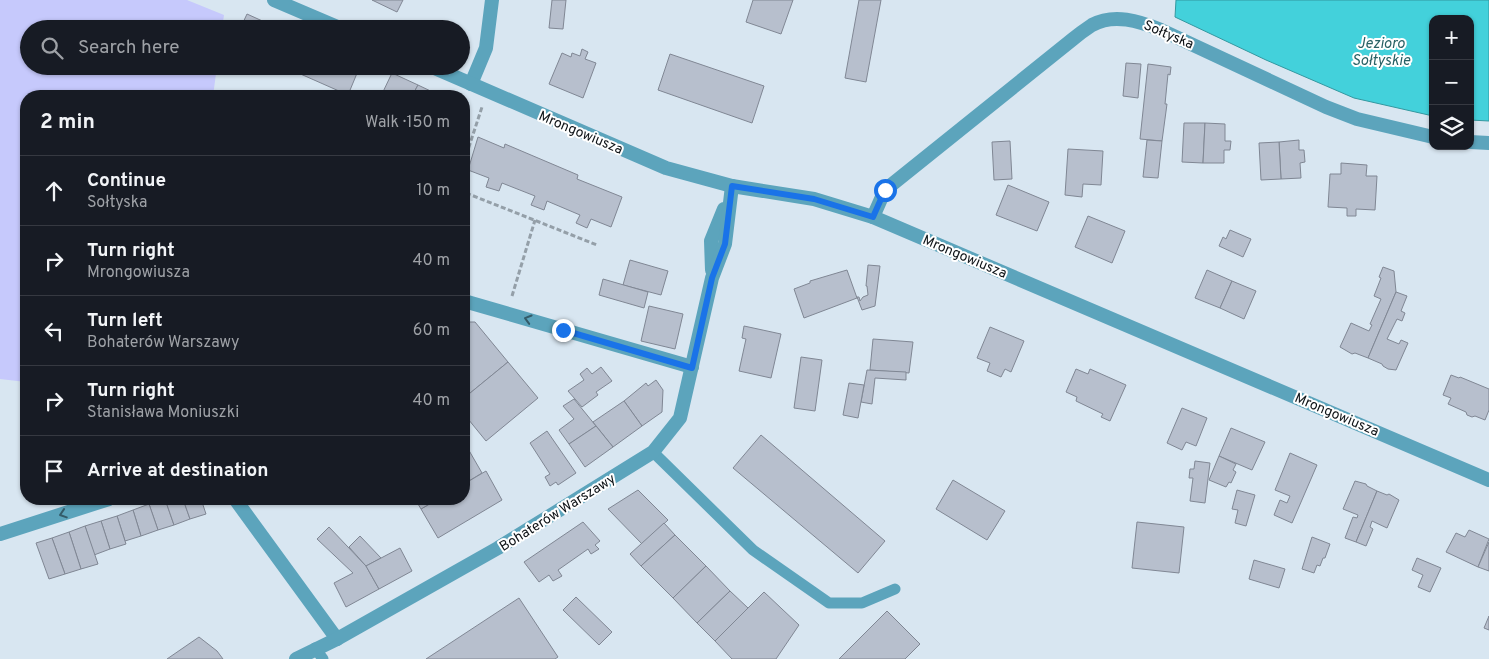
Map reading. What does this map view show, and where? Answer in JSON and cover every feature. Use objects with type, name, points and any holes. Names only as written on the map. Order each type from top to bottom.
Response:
[{"type":"street","points":[[274,0],[321,20]]},
{"type":"street","points":[[471,84],[486,48],[492,0]]},
{"type":"street","name":"Sołtyska","points":[[873,217],[885,190],[1073,39],[1094,24],[1114,19],[1136,20],[1161,30],[1349,116],[1429,136]]},
{"type":"street","name":"Mrongowiusza","points":[[450,75],[666,168],[732,186],[814,199],[873,217],[1489,480]]},
{"type":"street","points":[[1474,142],[1489,143]]},
{"type":"street","name":"Bohaterów Warszawy","points":[[296,659],[319,654],[337,639],[498,548],[653,452],[680,418],[712,278],[725,244],[732,186]]},
{"type":"street","points":[[470,302],[692,368]]},
{"type":"street","points":[[0,534],[90,505]]},
{"type":"street","points":[[239,505],[337,639]]},
{"type":"lane","points":[[653,452],[753,550],[829,603],[862,603],[895,589]]},
{"type":"path","points":[[470,144],[482,107]]},
{"type":"path","points":[[470,195],[597,245]]},
{"type":"path","points":[[507,313],[535,220]]},
{"type":"shaded area","points":[[0,0],[187,0],[224,15],[223,20],[20,20],[20,75],[216,75],[214,90],[20,90],[20,381],[0,379]]},
{"type":"water","name":"Jezioro Sołtyskie","points":[[1176,0],[1489,0],[1489,121],[1474,120],[1474,15],[1429,15],[1429,115],[1354,98],[1266,60],[1175,17]]},
{"type":"building","points":[[372,0],[403,0],[397,12]]},
{"type":"building","points":[[552,0],[566,0],[563,29],[549,28]]},
{"type":"building","points":[[753,0],[793,0],[781,34],[746,22]]},
{"type":"building","points":[[859,0],[881,0],[866,82],[845,78]]},
{"type":"building","points":[[247,14],[260,20],[244,20]]},
{"type":"building","points":[[582,49],[588,52],[585,59],[596,63],[583,98],[549,84],[562,53],[571,57],[572,53],[580,56]]},
{"type":"building","points":[[670,54],[764,86],[752,123],[658,90]]},
{"type":"building","points":[[1126,63],[1141,64],[1138,98],[1123,96]]},
{"type":"building","points":[[1148,64],[1171,67],[1170,75],[1168,74],[1165,104],[1167,104],[1162,141],[1140,139]]},
{"type":"building","points":[[303,75],[356,75],[350,90],[337,90]]},
{"type":"building","points":[[391,75],[396,75],[418,85],[415,90],[384,90]]},
{"type":"building","points":[[418,85],[428,90],[415,90]]},
{"type":"building","points":[[1184,123],[1205,123],[1203,163],[1182,162]]},
{"type":"building","points":[[1205,123],[1225,124],[1225,141],[1231,141],[1230,150],[1224,150],[1224,163],[1203,163]]},
{"type":"building","points":[[478,137],[504,148],[505,144],[578,175],[577,179],[622,197],[611,227],[591,219],[587,228],[576,223],[580,215],[547,201],[544,210],[531,205],[535,196],[502,183],[499,191],[486,187],[489,178],[470,171],[470,163]]},
{"type":"building","points":[[1147,140],[1162,141],[1158,178],[1143,177]]},
{"type":"building","points":[[1299,140],[1299,150],[1304,150],[1305,162],[1300,163],[1301,178],[1281,179],[1279,142]]},
{"type":"building","points":[[1010,141],[1012,179],[994,180],[992,142]]},
{"type":"building","points":[[1279,142],[1281,179],[1261,180],[1259,143]]},
{"type":"building","points":[[1068,149],[1103,151],[1101,185],[1083,184],[1082,197],[1065,195]]},
{"type":"building","points":[[1341,163],[1367,165],[1366,176],[1377,176],[1375,210],[1356,209],[1356,216],[1347,216],[1347,208],[1328,207],[1330,174],[1341,174]]},
{"type":"building","points":[[1008,185],[1049,202],[1037,231],[996,215]]},
{"type":"building","points":[[1088,216],[1125,231],[1112,263],[1075,247]]},
{"type":"building","points":[[1230,230],[1251,239],[1243,257],[1219,246],[1223,237],[1226,239]]},
{"type":"building","points":[[630,260],[668,271],[661,295],[623,285]]},
{"type":"building","points":[[868,265],[880,266],[875,306],[862,310],[857,297],[859,297],[860,301],[868,295],[866,286]]},
{"type":"building","points":[[1383,267],[1394,271],[1396,292],[1368,358],[1355,353],[1352,354],[1340,347],[1351,323],[1369,331],[1372,325],[1370,324],[1381,299],[1374,296]]},
{"type":"building","points":[[847,270],[857,298],[804,318],[794,289],[810,283],[810,281]]},
{"type":"building","points":[[1207,270],[1232,281],[1220,308],[1195,298]]},
{"type":"building","points":[[603,279],[648,292],[644,308],[599,295]]},
{"type":"building","points":[[1232,281],[1256,291],[1244,319],[1220,308]]},
{"type":"building","points":[[1396,292],[1407,296],[1401,311],[1405,313],[1402,321],[1397,319],[1387,339],[1399,344],[1401,340],[1408,343],[1396,370],[1388,369],[1368,358]]},
{"type":"building","points":[[649,306],[683,314],[675,349],[641,341]]},
{"type":"building","points":[[470,322],[475,322],[508,362],[470,393]]},
{"type":"building","points":[[744,326],[781,334],[771,378],[739,371],[746,339],[742,338]]},
{"type":"building","points":[[990,327],[1024,341],[1011,372],[1005,369],[1001,377],[987,371],[990,363],[977,358]]},
{"type":"building","points":[[873,339],[913,342],[909,373],[870,370]]},
{"type":"building","points":[[801,357],[822,360],[815,411],[794,408]]},
{"type":"building","points":[[508,362],[538,398],[486,441],[470,421],[470,393]]},
{"type":"building","points":[[601,367],[612,381],[596,392],[598,395],[582,407],[568,391],[584,380],[580,374],[587,368],[592,374]]},
{"type":"building","points":[[1076,369],[1088,374],[1090,369],[1126,385],[1110,421],[1101,417],[1103,414],[1076,401],[1077,397],[1066,392]]},
{"type":"building","points":[[867,370],[906,372],[906,380],[875,378],[872,404],[861,402]]},
{"type":"building","points":[[1451,375],[1489,389],[1489,410],[1485,420],[1467,415],[1466,412],[1448,404],[1451,398],[1443,395]]},
{"type":"building","points":[[656,380],[663,390],[662,412],[642,426],[624,401],[646,383],[648,386]]},
{"type":"building","points":[[849,383],[864,385],[858,418],[843,415]]},
{"type":"building","points":[[574,399],[596,426],[569,444],[559,430],[574,419],[563,406]]},
{"type":"building","points":[[624,401],[642,426],[613,447],[593,422]]},
{"type":"building","points":[[1182,408],[1207,418],[1196,446],[1186,442],[1182,450],[1167,443]]},
{"type":"building","points":[[596,426],[613,447],[585,467],[569,444]]},
{"type":"building","points":[[1231,428],[1265,442],[1252,470],[1219,456]]},
{"type":"building","points":[[547,431],[576,473],[558,485],[556,482],[550,486],[545,477],[550,474],[530,443]]},
{"type":"building","points":[[761,435],[885,541],[858,573],[733,468]]},
{"type":"building","points":[[470,452],[482,473],[470,480]]},
{"type":"building","points":[[1290,453],[1317,465],[1292,523],[1274,515],[1280,500],[1287,503],[1290,496],[1275,490]]},
{"type":"building","points":[[1219,456],[1236,464],[1233,470],[1236,472],[1231,483],[1229,482],[1226,487],[1209,480]]},
{"type":"building","points":[[1195,461],[1210,463],[1205,503],[1190,501],[1193,478],[1189,478],[1190,469],[1194,469]]},
{"type":"building","points":[[486,471],[502,500],[438,538],[421,509],[428,505],[470,505],[470,480]]},
{"type":"building","points":[[953,480],[1005,511],[987,540],[936,509]]},
{"type":"building","points":[[1355,481],[1366,484],[1377,491],[1356,542],[1345,538],[1353,517],[1357,518],[1358,515],[1343,509]]},
{"type":"building","points":[[638,490],[668,520],[642,544],[608,509]]},
{"type":"building","points":[[1237,490],[1255,495],[1246,526],[1235,523],[1238,510],[1232,509]]},
{"type":"building","points":[[1377,491],[1389,494],[1399,500],[1387,528],[1372,521],[1370,527],[1373,529],[1366,546],[1356,542]]},
{"type":"building","points":[[149,505],[167,505],[174,525],[158,530]]},
{"type":"building","points":[[149,505],[158,530],[141,536],[133,510]]},
{"type":"building","points":[[167,505],[185,505],[190,519],[174,525]]},
{"type":"building","points":[[185,505],[203,505],[206,514],[190,519]]},
{"type":"building","points":[[419,505],[428,505],[421,509]]},
{"type":"building","points":[[133,510],[141,536],[125,541],[117,516]]},
{"type":"building","points":[[117,516],[126,544],[110,549],[101,521]]},
{"type":"building","points":[[101,521],[110,549],[94,555],[85,526]]},
{"type":"building","points":[[583,522],[600,541],[595,545],[599,549],[591,554],[588,549],[558,570],[562,576],[553,581],[549,575],[539,582],[524,562]]},
{"type":"building","points":[[1137,522],[1184,527],[1179,573],[1132,568]]},
{"type":"building","points":[[664,523],[675,535],[641,566],[630,554]]},
{"type":"building","points":[[85,526],[98,564],[81,569],[69,532]]},
{"type":"building","points":[[329,527],[366,566],[379,589],[346,607],[334,583],[353,573],[317,539]]},
{"type":"building","points":[[1469,530],[1489,539],[1478,567],[1446,552],[1456,533],[1465,537]]},
{"type":"building","points":[[69,532],[81,569],[65,574],[52,538]]},
{"type":"building","points":[[675,535],[706,566],[673,598],[641,566]]},
{"type":"building","points":[[360,536],[381,558],[366,566],[349,547]]},
{"type":"building","points":[[1312,537],[1330,544],[1325,558],[1323,558],[1320,566],[1317,565],[1314,573],[1302,569]]},
{"type":"building","points":[[52,538],[65,574],[49,579],[36,543]]},
{"type":"building","points":[[1489,542],[1489,571],[1478,567]]},
{"type":"building","points":[[400,548],[412,571],[379,589],[366,566]]},
{"type":"building","points":[[1417,558],[1441,568],[1430,592],[1418,587],[1423,575],[1412,570]]},
{"type":"building","points":[[1254,560],[1285,569],[1279,588],[1249,579]]},
{"type":"building","points":[[706,566],[730,591],[697,623],[673,598]]},
{"type":"building","points":[[730,591],[748,608],[715,641],[697,623]]},
{"type":"building","points":[[764,592],[799,625],[776,659],[732,659],[715,641]]},
{"type":"building","points":[[576,597],[612,632],[599,645],[563,610]]},
{"type":"building","points":[[519,598],[558,657],[555,659],[426,659]]},
{"type":"building","points":[[887,611],[920,644],[905,659],[839,659]]},
{"type":"building","points":[[1489,616],[1489,630],[1484,628]]},
{"type":"building","points":[[199,637],[217,651],[223,659],[167,659]]},
{"type":"route","points":[[563,330],[692,368],[712,278],[725,244],[732,186],[814,199],[873,217],[885,190]]}]
